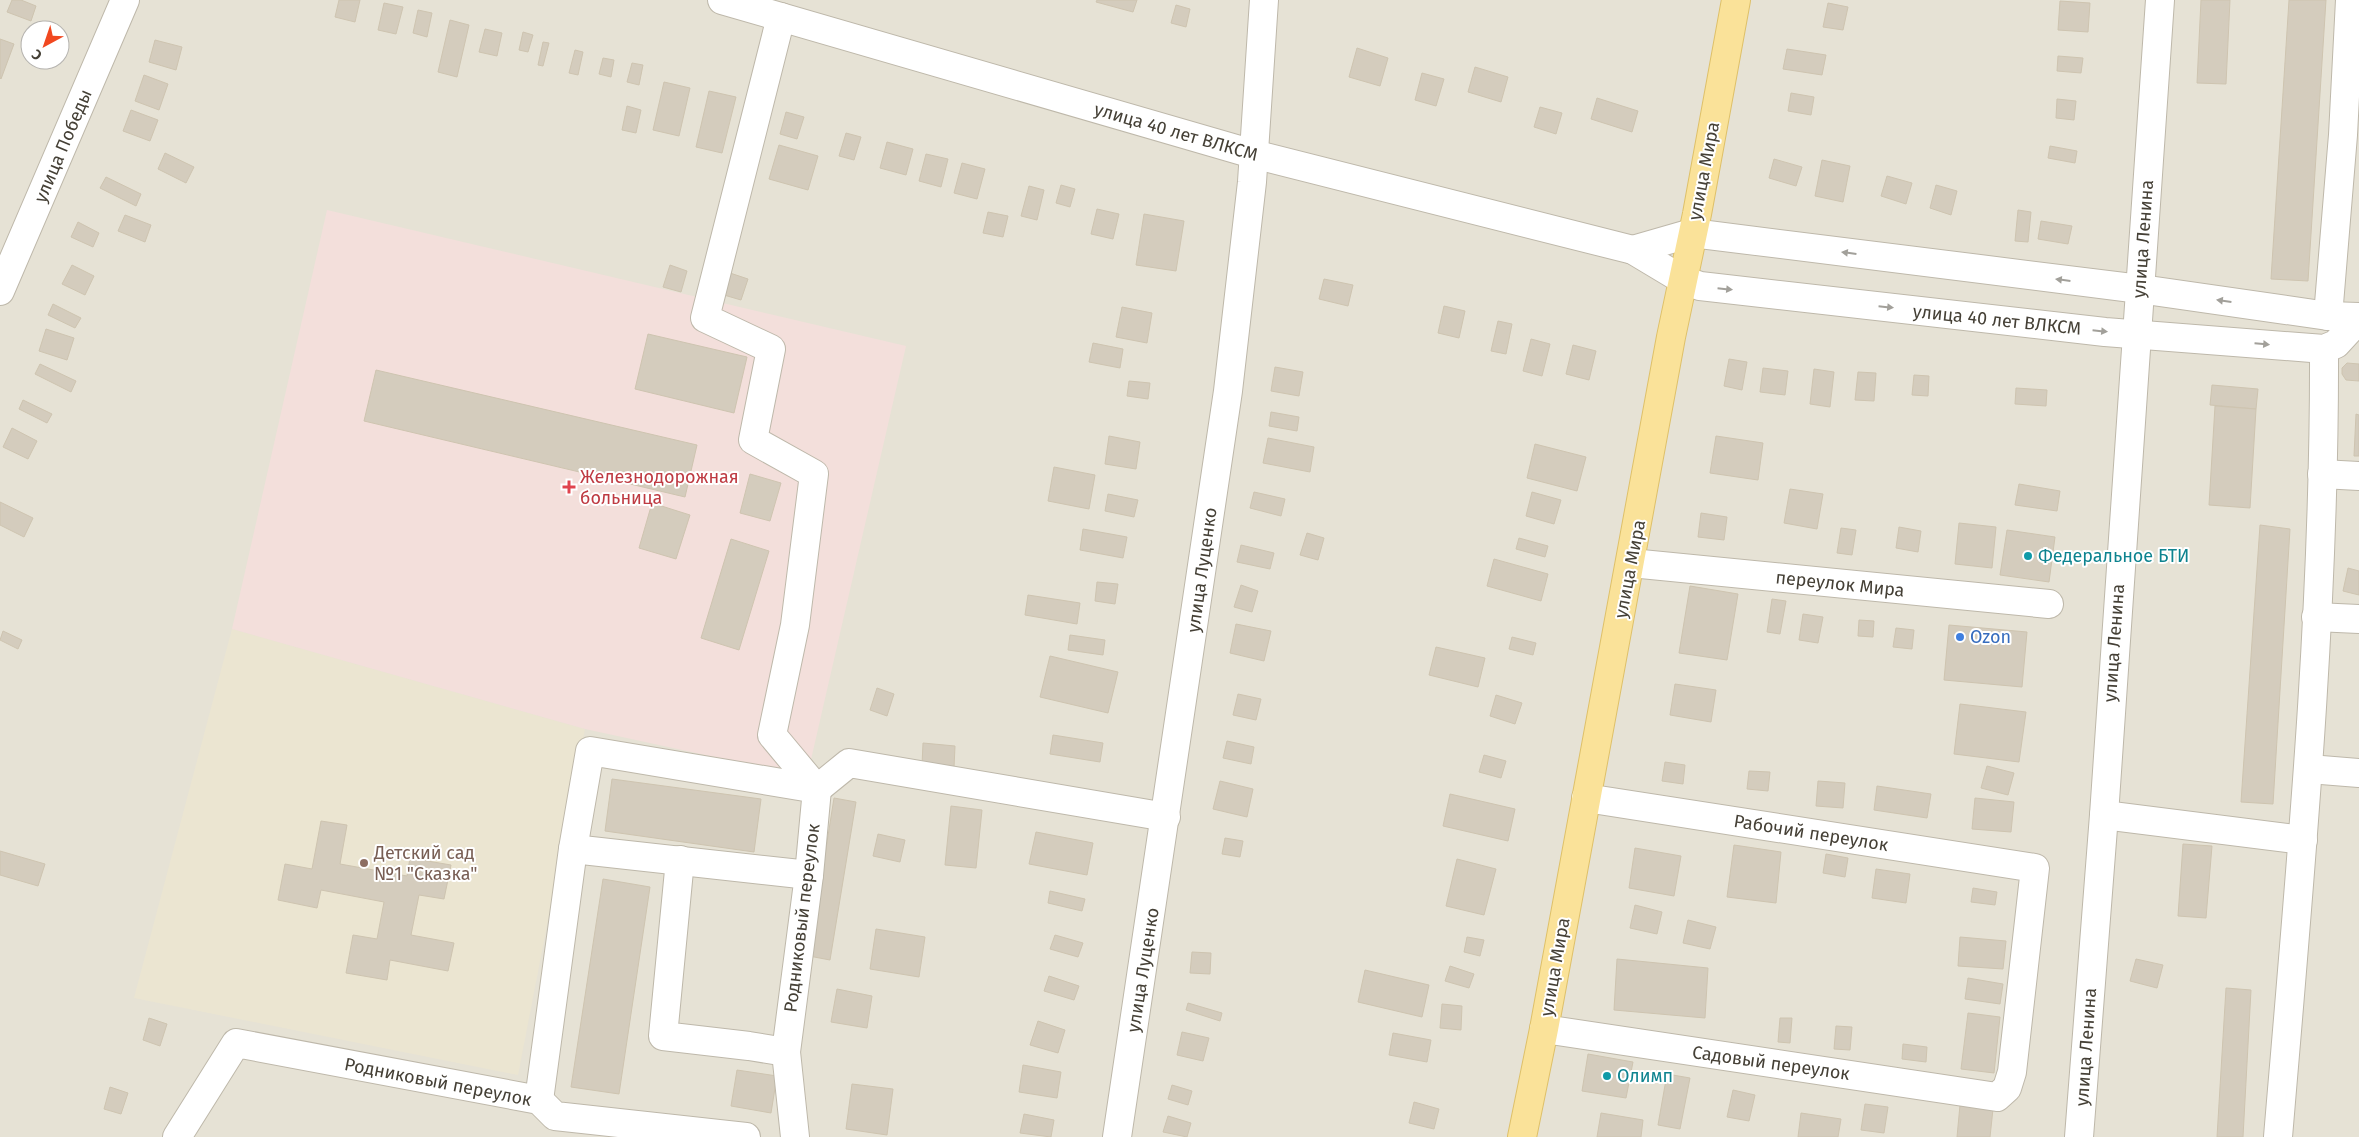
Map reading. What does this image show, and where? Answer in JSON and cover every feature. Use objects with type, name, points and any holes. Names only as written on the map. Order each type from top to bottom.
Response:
[{"type":"main road","name":"улица Мира","points":[[1522,1137],[1544,1029],[1682,280],[1736,0]]},
{"type":"street","name":"улица Победы","points":[[0,291],[125,0]]},
{"type":"street","name":"улица 40 лет ВЛКСМ","points":[[722,0],[1253,154],[1633,250],[1682,280],[1700,286],[2137,334],[2324,348],[2336,344],[2359,318]]},
{"type":"street","name":"улица Луценко","points":[[1117,1137],[1228,391],[1252,182],[1264,0]]},
{"type":"street","name":"улица Ленина","points":[[2079,1137],[2104,815],[2160,0]]},
{"type":"street","points":[[2328,316],[2343,135],[2350,0]]},
{"type":"street","points":[[781,17],[705,318],[771,349],[753,440],[814,474],[795,625],[772,735],[817,789]]},
{"type":"street","name":"улица 40 лет ВЛКСМ","points":[[1633,250],[1692,234],[2140,289],[2328,316],[2359,318]]},
{"type":"street","points":[[2278,1137],[2309,769],[2322,474],[2324,348]]},
{"type":"street","points":[[2322,474],[2359,476]]},
{"type":"street","name":"переулок Мира","points":[[1631,563],[2049,604]]},
{"type":"street","points":[[2316,617],[2359,620]]},
{"type":"street","points":[[548,1118],[573,850],[590,751],[817,789],[849,764],[1166,817]]},
{"type":"street","points":[[2309,769],[2359,773]]},
{"type":"street","name":"Родниковый переулок","points":[[795,1137],[786,1052],[810,875],[817,789]]},
{"type":"street","name":"Рабочий переулок","points":[[1586,798],[2035,868],[2012,1072],[2007,1088],[1997,1097]]},
{"type":"street","points":[[2104,815],[2303,840]]},
{"type":"street","points":[[573,850],[810,875]]},
{"type":"street","points":[[680,860],[663,1036],[786,1052]]},
{"type":"street","name":"Садовый переулок","points":[[1544,1029],[1997,1097]]},
{"type":"street","name":"Родниковый переулок","points":[[177,1137],[236,1043],[548,1118],[746,1137]]},
{"type":"shaded area","points":[[0,0],[2359,0],[2359,1137],[0,1137]]},
{"type":"shaded area","name":"Железнодорожная больница","points":[[327,210],[906,346],[807,777],[585,729],[232,629]]},
{"type":"shaded area","name":"Детский сад №1 \"Сказка\"","points":[[232,629],[585,729],[518,1075],[134,998]]},
{"type":"building","points":[[12,0],[21,0],[36,6],[31,20],[7,12]]},
{"type":"building","points":[[339,0],[360,0],[355,22],[335,17]]},
{"type":"building","points":[[1097,0],[1137,0],[1133,12],[1096,2]]},
{"type":"building","points":[[2201,0],[2230,0],[2226,84],[2197,83]]},
{"type":"building","points":[[2289,0],[2326,0],[2308,281],[2271,279]]},
{"type":"building","points":[[2060,1],[2090,3],[2088,32],[2058,30]]},
{"type":"building","points":[[384,3],[403,7],[396,34],[378,30]]},
{"type":"building","points":[[1828,3],[1848,7],[1843,30],[1823,27]]},
{"type":"building","points":[[1176,5],[1190,9],[1186,27],[1171,23]]},
{"type":"building","points":[[418,10],[432,13],[427,37],[413,33]]},
{"type":"building","points":[[450,20],[469,25],[457,77],[438,72]]},
{"type":"building","points":[[485,29],[502,33],[497,56],[479,52]]},
{"type":"building","points":[[523,32],[533,35],[528,52],[519,50]]},
{"type":"building","points":[[0,39],[14,44],[1,79],[0,78]]},
{"type":"building","points":[[155,40],[182,47],[176,70],[149,62]]},
{"type":"building","points":[[543,42],[549,43],[543,66],[538,65]]},
{"type":"building","points":[[1357,48],[1388,58],[1380,86],[1349,77]]},
{"type":"building","points":[[1787,49],[1826,55],[1822,75],[1783,69]]},
{"type":"building","points":[[575,50],[583,52],[578,75],[569,73]]},
{"type":"building","points":[[2058,56],[2083,58],[2081,73],[2057,71]]},
{"type":"building","points":[[603,58],[614,60],[611,77],[599,74]]},
{"type":"building","points":[[632,63],[643,65],[639,85],[627,82]]},
{"type":"building","points":[[1475,67],[1508,77],[1501,102],[1468,92]]},
{"type":"building","points":[[1422,73],[1444,79],[1436,106],[1415,100]]},
{"type":"building","points":[[144,75],[168,84],[159,110],[135,101]]},
{"type":"building","points":[[664,82],[690,88],[679,136],[653,130]]},
{"type":"building","points":[[709,91],[736,97],[722,153],[696,147]]},
{"type":"building","points":[[1791,93],[1814,97],[1811,115],[1788,111]]},
{"type":"building","points":[[1597,98],[1638,111],[1632,132],[1591,119]]},
{"type":"building","points":[[2057,99],[2076,101],[2074,120],[2056,118]]},
{"type":"building","points":[[627,106],[641,110],[636,133],[622,130]]},
{"type":"building","points":[[1540,107],[1562,113],[1556,134],[1534,127]]},
{"type":"building","points":[[131,110],[158,120],[150,141],[123,131]]},
{"type":"building","points":[[786,112],[804,117],[797,139],[780,134]]},
{"type":"building","points":[[846,133],[861,137],[854,160],[839,156]]},
{"type":"building","points":[[887,142],[913,149],[906,175],[880,168]]},
{"type":"building","points":[[779,145],[818,156],[808,190],[769,179]]},
{"type":"building","points":[[2050,146],[2077,151],[2075,163],[2048,158]]},
{"type":"building","points":[[165,153],[194,167],[186,183],[158,169]]},
{"type":"building","points":[[926,154],[948,159],[941,187],[919,181]]},
{"type":"building","points":[[1774,159],[1802,167],[1796,186],[1769,178]]},
{"type":"building","points":[[1822,160],[1850,166],[1843,202],[1815,196]]},
{"type":"building","points":[[962,163],[985,169],[977,199],[954,193]]},
{"type":"building","points":[[1887,176],[1912,183],[1906,204],[1881,196]]},
{"type":"building","points":[[106,177],[141,194],[136,206],[100,188]]},
{"type":"building","points":[[1061,185],[1075,189],[1070,207],[1056,203]]},
{"type":"building","points":[[1936,185],[1957,191],[1951,215],[1930,208]]},
{"type":"building","points":[[1029,186],[1044,190],[1037,220],[1021,216]]},
{"type":"building","points":[[1097,209],[1119,214],[1113,239],[1091,234]]},
{"type":"building","points":[[2018,210],[2031,212],[2028,242],[2015,241]]},
{"type":"building","points":[[988,212],[1008,216],[1003,237],[983,233]]},
{"type":"building","points":[[1144,214],[1184,221],[1176,271],[1136,265]]},
{"type":"building","points":[[125,215],[151,225],[145,242],[118,231]]},
{"type":"building","points":[[2041,221],[2072,226],[2068,244],[2038,239]]},
{"type":"building","points":[[78,222],[99,233],[93,247],[71,237]]},
{"type":"building","points":[[72,265],[94,276],[85,295],[62,284]]},
{"type":"building","points":[[670,265],[687,271],[681,292],[663,287]]},
{"type":"building","points":[[730,273],[748,279],[741,300],[724,295]]},
{"type":"building","points":[[1324,279],[1353,285],[1348,306],[1319,299]]},
{"type":"building","points":[[53,304],[81,318],[75,328],[48,315]]},
{"type":"building","points":[[1444,306],[1465,311],[1459,338],[1438,333]]},
{"type":"building","points":[[1122,307],[1152,313],[1147,343],[1116,337]]},
{"type":"building","points":[[1498,321],[1512,324],[1506,354],[1491,351]]},
{"type":"building","points":[[46,329],[74,338],[67,360],[39,351]]},
{"type":"building","points":[[648,334],[747,357],[734,413],[635,389]]},
{"type":"building","points":[[1531,339],[1550,344],[1542,376],[1523,371]]},
{"type":"building","points":[[1093,343],[1123,349],[1120,368],[1089,362]]},
{"type":"building","points":[[1573,345],[1596,351],[1589,380],[1566,374]]},
{"type":"building","points":[[1729,359],[1747,362],[1742,390],[1724,386]]},
{"type":"building","points":[[2347,363],[2359,364],[2359,381],[2346,380],[2342,374],[2342,368]]},
{"type":"building","points":[[40,364],[76,381],[71,392],[35,374]]},
{"type":"building","points":[[1275,367],[1303,372],[1299,396],[1271,391]]},
{"type":"building","points":[[1763,368],[1788,371],[1785,395],[1760,392]]},
{"type":"building","points":[[1814,369],[1834,372],[1830,407],[1810,404]]},
{"type":"building","points":[[376,370],[697,445],[685,497],[364,421]]},
{"type":"building","points":[[1858,372],[1876,373],[1874,401],[1855,400]]},
{"type":"building","points":[[1914,375],[1929,376],[1928,396],[1912,395]]},
{"type":"building","points":[[1129,381],[1150,383],[1148,399],[1127,396]]},
{"type":"building","points":[[2212,385],[2258,389],[2256,409],[2210,405]]},
{"type":"building","points":[[2016,388],[2047,390],[2046,406],[2015,404]]},
{"type":"building","points":[[23,400],[52,414],[47,423],[19,409]]},
{"type":"building","points":[[2215,406],[2256,409],[2250,508],[2209,505]]},
{"type":"building","points":[[1271,412],[1299,417],[1297,431],[1269,426]]},
{"type":"building","points":[[2356,414],[2359,415],[2359,456],[2354,456]]},
{"type":"building","points":[[12,428],[37,441],[28,459],[3,447]]},
{"type":"building","points":[[1109,436],[1140,442],[1136,469],[1105,464]]},
{"type":"building","points":[[1716,436],[1763,443],[1758,480],[1710,473]]},
{"type":"building","points":[[1268,438],[1314,447],[1310,472],[1263,463]]},
{"type":"building","points":[[1535,444],[1586,457],[1577,491],[1527,478]]},
{"type":"building","points":[[1054,467],[1095,475],[1089,509],[1048,501]]},
{"type":"building","points":[[750,474],[781,483],[770,521],[740,513]]},
{"type":"building","points":[[2019,484],[2060,491],[2057,511],[2015,505]]},
{"type":"building","points":[[1790,489],[1823,494],[1817,529],[1784,523]]},
{"type":"building","points":[[1254,492],[1285,499],[1281,516],[1250,508]]},
{"type":"building","points":[[1532,492],[1561,500],[1554,524],[1526,516]]},
{"type":"building","points":[[1108,494],[1138,500],[1134,517],[1105,511]]},
{"type":"building","points":[[0,502],[33,518],[24,537],[0,525]]},
{"type":"building","points":[[652,503],[690,515],[676,559],[639,548]]},
{"type":"building","points":[[1701,513],[1727,517],[1724,540],[1698,537]]},
{"type":"building","points":[[1959,523],[1996,527],[1992,568],[1955,564]]},
{"type":"building","points":[[2260,525],[2290,529],[2273,804],[2241,802]]},
{"type":"building","points":[[1899,527],[1921,531],[1918,552],[1896,548]]},
{"type":"building","points":[[1841,528],[1856,530],[1852,555],[1837,553]]},
{"type":"building","points":[[1083,529],[1127,537],[1123,558],[1080,550]]},
{"type":"building","name":"Федеральное БТИ","points":[[2007,530],[2055,537],[2049,582],[2000,575]]},
{"type":"building","points":[[1307,533],[1324,538],[1318,560],[1300,555]]},
{"type":"building","points":[[1519,538],[1548,546],[1545,557],[1516,549]]},
{"type":"building","points":[[731,539],[769,551],[739,650],[701,638]]},
{"type":"building","points":[[1241,545],[1274,553],[1270,569],[1237,562]]},
{"type":"building","points":[[1494,559],[1548,574],[1541,601],[1487,586]]},
{"type":"building","points":[[2348,568],[2359,571],[2359,595],[2343,591]]},
{"type":"building","points":[[1097,582],[1118,584],[1115,604],[1095,601]]},
{"type":"building","points":[[1241,585],[1258,591],[1252,612],[1234,607]]},
{"type":"building","points":[[1690,586],[1738,594],[1727,660],[1679,653]]},
{"type":"building","points":[[1028,595],[1080,603],[1077,624],[1025,615]]},
{"type":"building","points":[[1772,599],[1786,601],[1780,634],[1767,632]]},
{"type":"building","points":[[1803,614],[1823,617],[1818,643],[1799,640]]},
{"type":"building","points":[[1859,620],[1874,621],[1873,637],[1858,636]]},
{"type":"building","points":[[1236,624],[1271,631],[1264,661],[1230,653]]},
{"type":"building","points":[[1949,625],[2027,632],[2022,687],[1944,680]]},
{"type":"building","points":[[1896,628],[1914,630],[1912,649],[1893,647]]},
{"type":"building","points":[[3,631],[22,640],[18,649],[0,640]]},
{"type":"building","points":[[1070,635],[1105,640],[1103,655],[1068,650]]},
{"type":"building","points":[[1512,637],[1536,643],[1533,655],[1509,649]]},
{"type":"building","points":[[1436,647],[1485,658],[1478,687],[1429,675]]},
{"type":"building","points":[[1050,656],[1118,672],[1108,713],[1040,697]]},
{"type":"building","points":[[1675,684],[1716,690],[1711,722],[1670,715]]},
{"type":"building","points":[[877,688],[894,694],[887,716],[870,710]]},
{"type":"building","points":[[1238,694],[1261,699],[1256,720],[1233,715]]},
{"type":"building","points":[[1496,695],[1522,703],[1515,724],[1490,716]]},
{"type":"building","points":[[1960,704],[2026,712],[2019,762],[1954,754]]},
{"type":"building","points":[[1053,735],[1103,743],[1100,762],[1050,754]]},
{"type":"building","points":[[1227,741],[1254,747],[1251,764],[1223,758]]},
{"type":"building","points":[[923,743],[955,746],[954,768],[922,765]]},
{"type":"building","points":[[1484,755],[1506,761],[1501,778],[1479,772]]},
{"type":"building","points":[[1665,762],[1685,765],[1683,784],[1662,781]]},
{"type":"building","points":[[1987,766],[2014,773],[2008,795],[1981,788]]},
{"type":"building","points":[[1749,771],[1770,772],[1768,791],[1747,789]]},
{"type":"building","points":[[612,779],[761,799],[754,852],[605,831]]},
{"type":"building","points":[[1220,781],[1253,789],[1247,817],[1213,809]]},
{"type":"building","points":[[1818,781],[1845,783],[1843,808],[1816,806]]},
{"type":"building","points":[[1877,786],[1931,794],[1927,818],[1874,810]]},
{"type":"building","points":[[1450,794],[1515,809],[1508,841],[1443,826]]},
{"type":"building","points":[[834,798],[856,802],[830,960],[809,956]]},
{"type":"building","points":[[1975,798],[2014,802],[2011,832],[1972,829]]},
{"type":"building","points":[[951,806],[982,810],[976,868],[945,865]]},
{"type":"building","points":[[321,821],[347,825],[340,864],[407,876],[410,858],[451,865],[444,899],[419,895],[411,935],[454,943],[448,971],[390,960],[387,980],[346,973],[353,935],[377,939],[384,902],[321,890],[317,908],[278,900],[285,864],[312,869]]},
{"type":"building","points":[[1036,832],[1093,843],[1087,875],[1029,864]]},
{"type":"building","points":[[878,834],[905,840],[900,862],[873,856]]},
{"type":"building","points":[[1225,838],[1243,841],[1240,857],[1222,854]]},
{"type":"building","points":[[2183,844],[2212,846],[2206,918],[2178,916]]},
{"type":"building","points":[[1734,845],[1781,852],[1776,903],[1727,897]]},
{"type":"building","points":[[1635,848],[1681,856],[1674,896],[1629,888]]},
{"type":"building","points":[[0,851],[45,864],[38,886],[0,875]]},
{"type":"building","points":[[1826,854],[1848,858],[1845,877],[1823,873]]},
{"type":"building","points":[[1457,859],[1496,869],[1484,915],[1446,906]]},
{"type":"building","points":[[1876,869],[1910,874],[1906,903],[1872,898]]},
{"type":"building","points":[[603,879],[650,887],[619,1094],[571,1087]]},
{"type":"building","points":[[1973,888],[1997,892],[1995,905],[1971,902]]},
{"type":"building","points":[[1050,891],[1085,899],[1082,911],[1048,903]]},
{"type":"building","points":[[1635,905],[1662,912],[1657,934],[1630,928]]},
{"type":"building","points":[[1688,920],[1716,927],[1710,949],[1683,943]]},
{"type":"building","points":[[876,929],[925,937],[919,977],[870,969]]},
{"type":"building","points":[[1055,935],[1083,943],[1078,957],[1050,949]]},
{"type":"building","points":[[1467,937],[1484,940],[1480,956],[1464,952]]},
{"type":"building","points":[[1960,937],[2006,941],[2003,969],[1958,966]]},
{"type":"building","points":[[1192,952],[1211,953],[1210,974],[1190,973]]},
{"type":"building","points":[[1617,959],[1708,968],[1705,1018],[1614,1010]]},
{"type":"building","points":[[2136,959],[2163,965],[2157,988],[2130,981]]},
{"type":"building","points":[[1450,966],[1474,974],[1469,988],[1445,981]]},
{"type":"building","points":[[1365,970],[1429,985],[1422,1017],[1358,1002]]},
{"type":"building","points":[[1049,976],[1079,986],[1074,1000],[1044,991]]},
{"type":"building","points":[[1968,978],[2003,984],[2000,1004],[1965,999]]},
{"type":"building","points":[[2226,988],[2251,990],[2243,1137],[2217,1137]]},
{"type":"building","points":[[837,989],[872,996],[867,1028],[831,1022]]},
{"type":"building","points":[[1188,1003],[1222,1013],[1220,1021],[1186,1010]]},
{"type":"building","points":[[1442,1004],[1462,1006],[1461,1030],[1440,1028]]},
{"type":"building","points":[[1968,1013],[2000,1017],[1994,1073],[1961,1069]]},
{"type":"building","points":[[149,1018],[167,1024],[160,1046],[143,1040]]},
{"type":"building","points":[[1780,1018],[1792,1018],[1790,1043],[1778,1042]]},
{"type":"building","points":[[1038,1021],[1065,1030],[1058,1053],[1030,1045]]},
{"type":"building","points":[[1836,1026],[1852,1027],[1850,1050],[1834,1049]]},
{"type":"building","points":[[1182,1032],[1209,1038],[1203,1061],[1177,1055]]},
{"type":"building","points":[[1393,1033],[1431,1040],[1427,1062],[1389,1055]]},
{"type":"building","points":[[1903,1044],[1927,1047],[1926,1062],[1902,1059]]},
{"type":"building","name":"Олимп","points":[[1588,1054],[1633,1062],[1626,1098],[1582,1091]]},
{"type":"building","points":[[1023,1065],[1061,1072],[1057,1098],[1019,1092]]},
{"type":"building","points":[[737,1070],[777,1076],[771,1113],[731,1106]]},
{"type":"building","points":[[1667,1074],[1690,1078],[1680,1129],[1658,1125]]},
{"type":"building","points":[[852,1084],[893,1089],[887,1135],[846,1129]]},
{"type":"building","points":[[1172,1085],[1192,1091],[1188,1105],[1168,1099]]},
{"type":"building","points":[[110,1087],[128,1093],[121,1114],[104,1109]]},
{"type":"building","points":[[1733,1090],[1755,1095],[1749,1121],[1727,1117]]},
{"type":"building","points":[[1414,1102],[1439,1109],[1434,1129],[1409,1123]]},
{"type":"building","points":[[1865,1104],[1888,1107],[1884,1133],[1861,1130]]},
{"type":"building","points":[[1960,1105],[1993,1109],[1990,1137],[1957,1137]]},
{"type":"building","points":[[1601,1113],[1643,1120],[1641,1137],[1597,1137]]},
{"type":"building","points":[[1801,1113],[1841,1119],[1838,1137],[1798,1137]]},
{"type":"building","points":[[1024,1114],[1054,1120],[1051,1137],[1020,1133]]},
{"type":"building","points":[[1168,1116],[1191,1123],[1187,1137],[1163,1132]]},
{"type":"place","name":"Железнодорожная больница","points":[[569,487]]},
{"type":"place","name":"Федеральное БТИ","points":[[2028,556]]},
{"type":"place","name":"Ozon","points":[[1960,637]]},
{"type":"place","name":"Детский сад №1 \"Сказка\"","points":[[364,863]]},
{"type":"place","name":"Олимп","points":[[1607,1076]]}]
